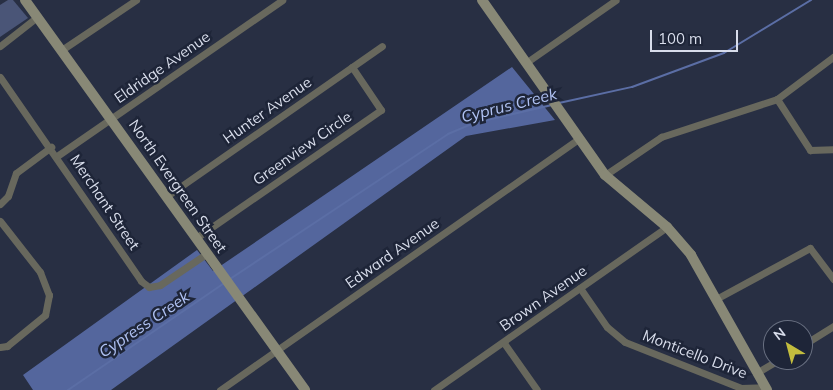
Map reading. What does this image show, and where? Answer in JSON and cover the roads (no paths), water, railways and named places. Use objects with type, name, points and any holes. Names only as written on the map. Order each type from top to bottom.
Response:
[{"type":"main road","name":"North Evergreen Street","points":[[25,0],[113,119],[206,254],[305,390]]},
{"type":"main road","points":[[482,0],[605,175],[667,227],[690,255],[766,389]]},
{"type":"street","points":[[63,50],[136,0]]},
{"type":"street","name":"Eldridge Avenue","points":[[57,156],[113,119],[282,0]]},
{"type":"street","points":[[527,62],[616,0]]},
{"type":"street","points":[[0,46],[37,17]]},
{"type":"street","name":"Hunter Avenue","points":[[167,196],[382,46]]},
{"type":"street","points":[[605,175],[661,137],[777,98],[833,57]]},
{"type":"street","name":"Greenview Circle","points":[[196,238],[381,110],[352,67]]},
{"type":"street","name":"Merchant Street","points":[[0,77],[51,147],[141,281],[149,287],[160,285],[206,254]]},
{"type":"street","points":[[777,98],[810,150],[833,149]]},
{"type":"street","name":"Edward Avenue","points":[[220,390],[580,138]]},
{"type":"street","points":[[0,204],[8,196],[16,173],[51,147]]},
{"type":"street","points":[[0,220],[40,272],[49,294],[45,315],[7,346],[0,346]]},
{"type":"street","name":"Brown Avenue","points":[[434,390],[504,343],[667,227]]},
{"type":"street","points":[[716,298],[810,248],[833,279]]},
{"type":"street","name":"Monticello Drive","points":[[580,288],[607,327],[625,342],[741,388],[766,389]]},
{"type":"street","points":[[813,339],[833,326]]},
{"type":"street","points":[[504,343],[536,390]]},
{"type":"street","name":"Monticello Drive","points":[[758,372],[763,369]]},
{"type":"waterway","name":"Cyprus Creek","points":[[559,103],[632,87],[724,53],[811,0]]},
{"type":"waterway","name":"Cyprus Creek","points":[[230,279],[448,134],[474,123],[552,105]]},
{"type":"waterway","name":"Cypress Creek","points":[[68,390],[224,283]]}]
